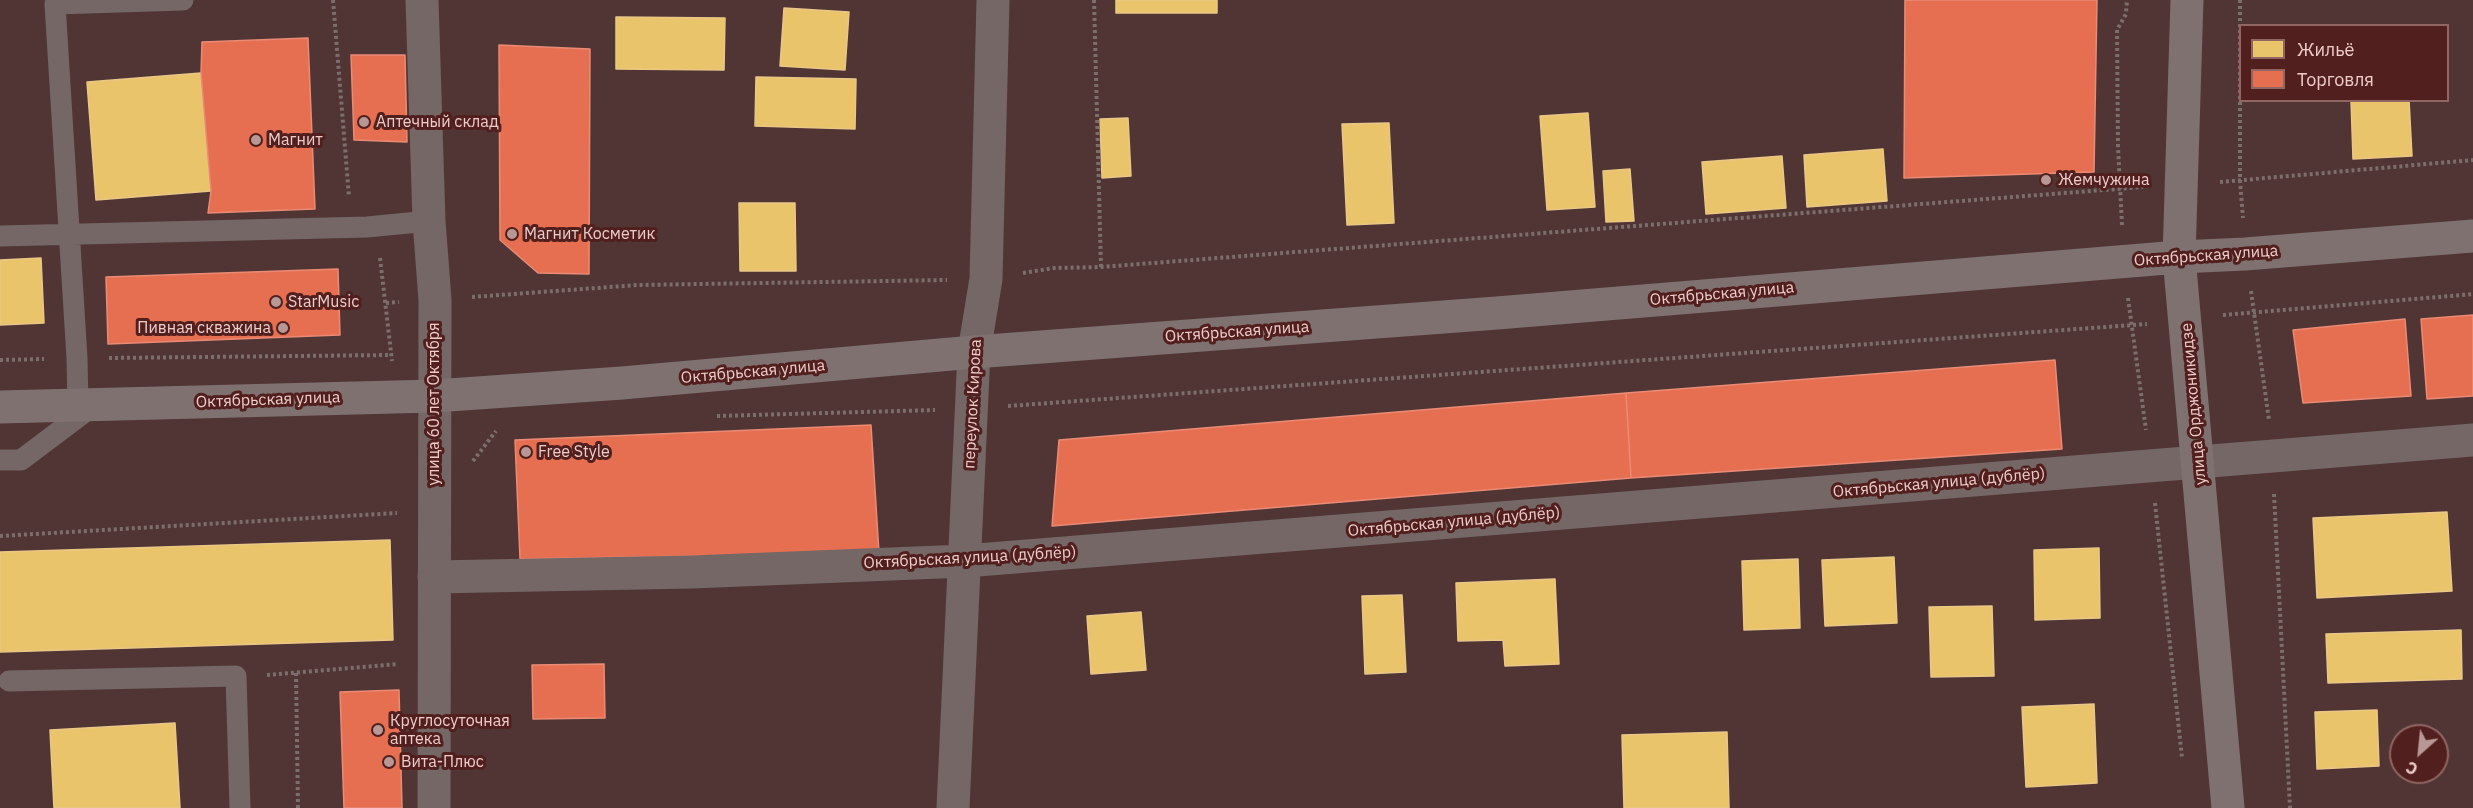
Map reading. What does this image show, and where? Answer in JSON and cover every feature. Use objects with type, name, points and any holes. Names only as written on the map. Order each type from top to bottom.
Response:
[{"type":"main road","name":"улица Орджоникидзе","points":[[2187,0],[2179,256],[2228,808]]},
{"type":"main road","name":"Октябрьская улица","points":[[0,407],[434,396],[622,383],[974,352],[1497,313],[2179,256],[2245,254],[2473,236]]},
{"type":"street","name":"улица 60 лет Октября","points":[[422,0],[429,221],[435,300],[434,808]]},
{"type":"street","name":"переулок Кирова","points":[[953,808],[974,352],[986,279],[993,0]]},
{"type":"street","name":"Октябрьская улица (дублёр)","points":[[434,576],[693,572],[965,561],[2473,440]]},
{"type":"lane","points":[[0,460],[21,460],[86,405],[77,358],[52,2],[183,0]]},
{"type":"lane","points":[[0,236],[367,227],[429,221]]},
{"type":"lane","points":[[9,681],[236,676],[240,808]]},
{"type":"path","points":[[333,0],[351,216],[367,227]]},
{"type":"path","points":[[1094,0],[1101,267]]},
{"type":"path","points":[[2127,0],[2126,14],[2117,30],[2122,261],[2151,466],[2183,761]]},
{"type":"path","points":[[2240,0],[2240,24]]},
{"type":"path","points":[[2240,102],[2240,181],[2245,254],[2266,391],[2272,456],[2290,808]]},
{"type":"path","points":[[386,303],[638,285],[986,279],[1054,268],[1101,267],[2240,181],[2473,160]]},
{"type":"path","points":[[714,416],[972,409],[2132,326],[2186,318],[2473,294]]},
{"type":"path","points":[[0,360],[390,355]]},
{"type":"path","points":[[0,536],[434,511],[503,422]]},
{"type":"path","points":[[298,808],[296,673],[434,661]]},
{"type":"building: Жильё","points":[[1116,0],[1217,0],[1217,13],[1116,13]]},
{"type":"building: Жильё","points":[[784,8],[849,12],[845,70],[780,66]]},
{"type":"building: Жильё","points":[[616,17],[725,18],[724,70],[616,69]]},
{"type":"building: Жильё","points":[[201,73],[211,191],[96,200],[87,82]]},
{"type":"building: Жильё","points":[[756,77],[856,79],[855,129],[755,126]]},
{"type":"building: Жильё","points":[[2351,102],[2409,102],[2412,156],[2353,159]]},
{"type":"building: Жильё","points":[[1588,113],[1595,207],[1547,210],[1540,116]]},
{"type":"building: Жильё","points":[[1128,118],[1131,176],[1102,178],[1100,119]]},
{"type":"building: Жильё","points":[[1389,123],[1394,223],[1347,225],[1342,124]]},
{"type":"building: Жильё","points":[[1883,149],[1887,201],[1807,207],[1804,155]]},
{"type":"building: Жильё","points":[[1782,156],[1786,208],[1706,214],[1702,162]]},
{"type":"building: Жильё","points":[[1630,169],[1634,221],[1606,222],[1603,171]]},
{"type":"building: Жильё","points":[[739,203],[795,203],[796,271],[740,271]]},
{"type":"building: Жильё","points":[[41,258],[44,323],[0,325],[0,260]]},
{"type":"building: Жильё","points":[[2447,512],[2452,591],[2317,598],[2313,518]]},
{"type":"building: Жильё","points":[[390,540],[393,640],[0,652],[0,552]]},
{"type":"building: Жильё","points":[[2099,548],[2100,618],[2035,620],[2034,550]]},
{"type":"building: Жильё","points":[[1894,557],[1897,623],[1825,626],[1822,560]]},
{"type":"building: Жильё","points":[[1798,559],[1800,628],[1744,630],[1742,561]]},
{"type":"building: Жильё","points":[[1555,579],[1559,664],[1505,666],[1503,640],[1458,641],[1456,583]]},
{"type":"building: Жильё","points":[[1402,595],[1406,672],[1365,674],[1362,596]]},
{"type":"building: Жильё","points":[[1992,606],[1994,676],[1931,677],[1929,607]]},
{"type":"building: Жильё","points":[[1141,612],[1146,670],[1091,674],[1087,616]]},
{"type":"building: Жильё","points":[[2461,630],[2462,679],[2328,683],[2326,634]]},
{"type":"building: Жильё","points":[[2094,704],[2097,783],[2026,787],[2022,707]]},
{"type":"building: Жильё","points":[[2377,710],[2379,766],[2317,769],[2315,712]]},
{"type":"building: Жильё","points":[[175,723],[180,808],[54,808],[50,730]]},
{"type":"building: Жильё","points":[[1727,732],[1729,808],[1624,808],[1622,735]]},
{"type":"building: Торговля","points":[[1905,0],[2097,0],[2094,172],[1904,178]]},
{"type":"building: Торговля","points":[[308,38],[315,209],[208,213],[211,191],[201,73],[202,42]]},
{"type":"building: Торговля","points":[[499,45],[590,49],[589,274],[538,273],[500,240]]},
{"type":"building: Торговля","points":[[351,55],[405,55],[407,142],[354,140]]},
{"type":"building: Торговля","points":[[338,269],[340,335],[108,344],[106,277]]},
{"type":"building: Торговля","points":[[2473,315],[2473,396],[2427,399],[2421,319]]},
{"type":"building: Торговля","points":[[2405,319],[2411,396],[2303,403],[2293,330]]},
{"type":"building: Торговля","points":[[2055,360],[2062,449],[1631,478],[1626,393]]},
{"type":"building: Торговля","points":[[1626,393],[1631,478],[1052,526],[1059,440]]},
{"type":"building: Торговля","points":[[871,425],[879,553],[520,559],[515,440]]},
{"type":"building: Торговля","points":[[604,664],[605,718],[533,719],[532,665]]},
{"type":"building: Торговля","points":[[399,690],[402,808],[344,808],[340,692]]},
{"type":"place","name":"Аптечный склад","points":[[364,122]]},
{"type":"place","name":"Магнит","points":[[256,140]]},
{"type":"place","name":"Жемчужина","points":[[2046,180]]},
{"type":"place","name":"Магнит Косметик","points":[[512,234]]},
{"type":"place","name":"StarMusic","points":[[276,302]]},
{"type":"place","name":"Пивная скважина","points":[[283,328]]},
{"type":"place","name":"Free Style","points":[[526,452]]},
{"type":"place","name":"Круглосуточная аптека","points":[[378,730]]},
{"type":"place","name":"Вита-Плюс","points":[[389,762]]}]
